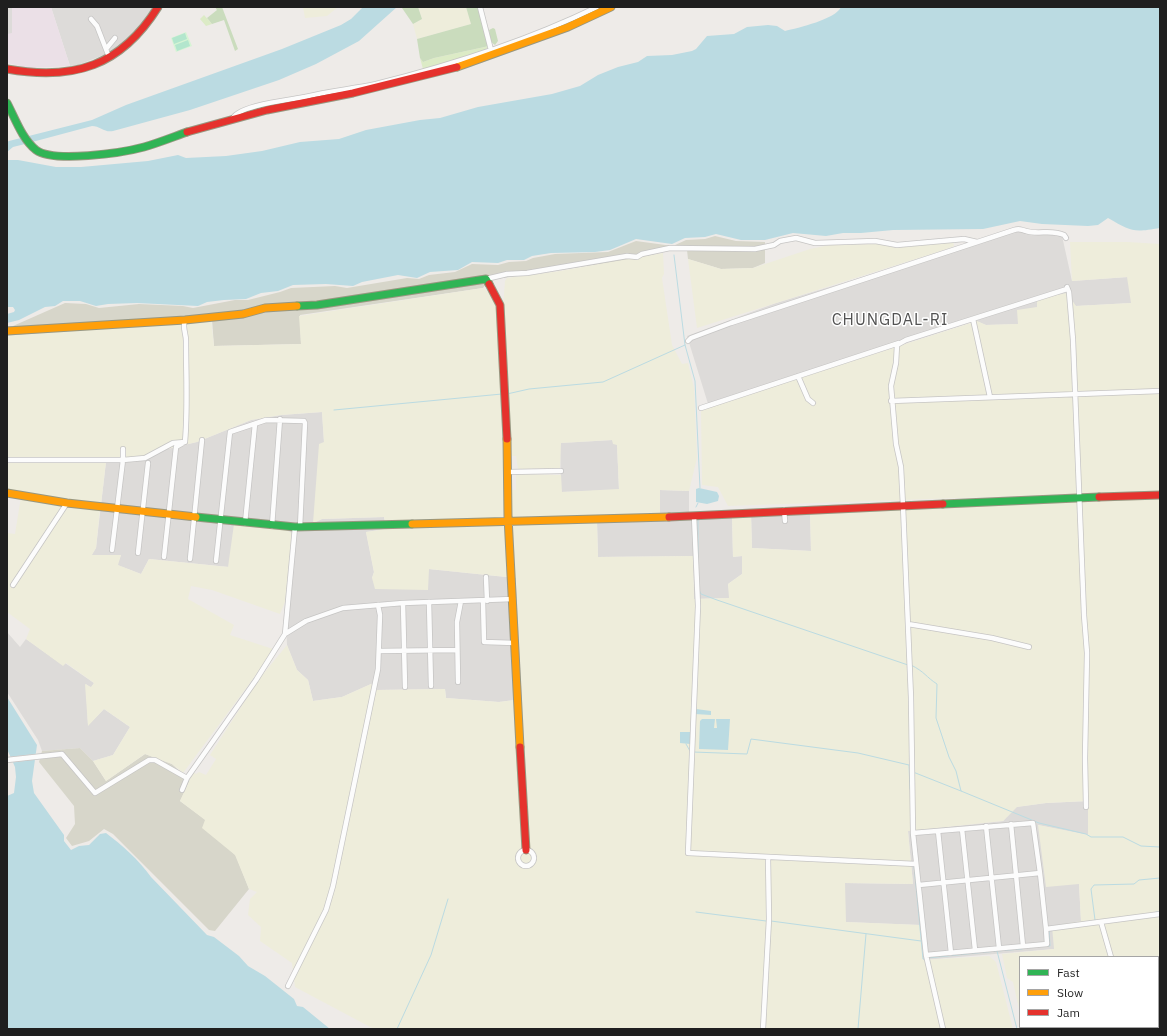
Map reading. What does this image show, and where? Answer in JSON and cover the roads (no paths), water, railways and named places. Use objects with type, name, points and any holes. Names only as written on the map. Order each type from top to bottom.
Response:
[{"type":"street","points":[[7,69],[36,74],[69,73],[86,68],[109,57],[135,40],[151,20],[158,7]]},
{"type":"street","points":[[480,7],[491,50]]},
{"type":"street","points":[[232,120],[236,113],[247,108],[375,84],[434,68],[491,50],[571,20],[597,7]]},
{"type":"street","points":[[7,103],[23,134],[36,150],[58,157],[109,153],[143,147],[267,110],[409,81],[457,67],[568,27],[611,7]]},
{"type":"street","points":[[91,19],[97,26],[109,57]]},
{"type":"street","points":[[106,49],[115,38]]},
{"type":"street","points":[[688,341],[692,338],[731,323],[1021,228],[1027,232],[1053,232],[1064,235],[1066,238]]},
{"type":"street","points":[[7,331],[185,320],[243,314],[265,308],[317,305],[627,256],[637,257],[670,248],[755,249],[774,245],[780,241],[796,238],[815,243],[875,241],[897,245],[964,239],[977,242]]},
{"type":"street","points":[[486,279],[496,295],[500,305],[509,521],[526,850]]},
{"type":"street","points":[[701,408],[1067,288],[1070,292],[1073,340],[1084,615],[1088,653],[1085,758],[1086,807]]},
{"type":"street","points":[[185,320],[188,410],[185,442]]},
{"type":"street","points":[[973,320],[990,397]]},
{"type":"street","points":[[899,343],[897,345],[896,363],[892,380],[891,401],[900,467],[903,506],[908,624],[913,833],[926,955],[943,1029]]},
{"type":"street","points":[[798,376],[808,399],[813,403]]},
{"type":"street","points":[[891,401],[1160,391]]},
{"type":"street","points":[[272,526],[280,419]]},
{"type":"street","points":[[182,790],[187,778],[276,650],[285,634],[297,527],[304,421],[280,419],[266,420],[230,432],[216,561]]},
{"type":"street","points":[[246,523],[255,424]]},
{"type":"street","points":[[190,559],[202,440]]},
{"type":"street","points":[[7,460],[123,460],[145,458],[173,443],[185,442]]},
{"type":"street","points":[[164,557],[176,446],[185,442]]},
{"type":"street","points":[[112,550],[123,449]]},
{"type":"street","points":[[138,553],[148,463]]},
{"type":"street","points":[[508,472],[561,471]]},
{"type":"street","points":[[7,493],[67,503],[194,516],[272,526],[297,527],[694,516],[784,510],[1160,495]]},
{"type":"street","points":[[13,585],[67,503]]},
{"type":"street","points":[[784,510],[785,521]]},
{"type":"street","points":[[694,516],[698,606],[688,853],[916,864]]},
{"type":"street","points":[[486,577],[484,642],[515,643]]},
{"type":"street","points":[[285,634],[306,621],[343,608],[403,603],[513,599]]},
{"type":"street","points":[[458,682],[457,622],[461,601]]},
{"type":"street","points":[[429,602],[431,686]]},
{"type":"street","points":[[403,603],[405,687]]},
{"type":"street","points":[[288,986],[326,910],[333,886],[378,668],[380,651],[378,605]]},
{"type":"street","points":[[908,624],[992,638],[1029,647]]},
{"type":"street","points":[[380,651],[457,650]]},
{"type":"street","points":[[7,760],[62,754],[95,793],[149,760],[155,760],[187,778]]},
{"type":"street","points":[[913,833],[1030,822],[1035,825],[1047,944],[926,955]]},
{"type":"street","points":[[1011,824],[1023,946]]},
{"type":"street","points":[[986,826],[999,948]]},
{"type":"street","points":[[962,829],[975,950]]},
{"type":"street","points":[[938,831],[951,953]]},
{"type":"street","points":[[763,1029],[769,919],[768,857]]},
{"type":"street","points":[[919,885],[1040,873]]},
{"type":"street","points":[[1046,930],[1160,914]]},
{"type":"street","points":[[1101,922],[1111,956]]},
{"type":"water","points":[[363,7],[397,7],[359,41],[316,64],[279,80],[190,110],[113,131],[107,131],[92,126],[13,147],[7,152],[7,142],[9,141],[92,120],[126,105],[282,49],[341,25],[351,19]]},
{"type":"water","points":[[841,7],[1160,7],[1160,228],[1132,230],[1108,218],[1098,225],[1088,226],[1042,224],[1020,221],[983,229],[893,230],[843,233],[826,236],[793,233],[765,240],[741,240],[716,234],[705,237],[685,238],[672,244],[636,239],[610,250],[595,252],[551,253],[532,256],[524,260],[507,260],[498,263],[472,262],[458,270],[430,272],[417,278],[398,275],[362,282],[353,286],[326,284],[293,285],[278,291],[261,293],[246,299],[207,302],[198,306],[137,303],[96,306],[80,301],[63,301],[55,306],[45,307],[19,320],[7,323],[7,314],[14,312],[15,310],[13,307],[7,307],[7,160],[18,160],[56,167],[81,167],[148,161],[178,155],[186,158],[226,156],[262,151],[300,142],[339,139],[366,130],[420,120],[440,118],[478,107],[552,94],[580,86],[598,75],[618,67],[638,62],[647,56],[672,55],[692,51],[696,49],[707,36],[734,34],[747,27],[768,25],[777,26],[785,31],[825,19],[838,11]]},
{"type":"water","points":[[699,488],[717,492],[719,496],[718,501],[707,504],[696,502],[696,489]]},
{"type":"water","points":[[7,697],[37,745],[32,781],[34,793],[64,835],[64,841],[71,850],[79,846],[89,845],[100,834],[106,833],[136,859],[151,877],[207,935],[214,937],[239,956],[248,966],[265,976],[294,999],[297,1006],[303,1007],[330,1029],[7,1029],[7,796],[14,793],[16,777],[15,767],[7,749]]},
{"type":"water","points":[[696,709],[711,711],[711,715],[695,714]]},
{"type":"water","points":[[702,719],[715,719],[714,728],[717,728],[716,719],[730,719],[728,750],[699,749],[700,721]]},
{"type":"water","points":[[680,732],[691,732],[690,744],[680,743]]},
{"type":"waterway","points":[[674,255],[685,345],[695,381],[700,488]]},
{"type":"waterway","points":[[507,394],[529,389],[603,382],[685,345]]},
{"type":"waterway","points":[[334,410],[502,394]]},
{"type":"waterway","points":[[696,507],[698,503]]},
{"type":"waterway","points":[[698,518],[698,565]]},
{"type":"waterway","points":[[699,590],[701,594],[717,600],[908,665]]},
{"type":"waterway","points":[[911,665],[937,684],[936,718],[949,757],[956,771],[961,791],[1039,823],[1086,834],[1091,837],[1123,837],[1141,846],[1160,847]]},
{"type":"waterway","points":[[693,752],[747,754],[751,739],[858,753],[909,765],[910,789]]},
{"type":"waterway","points":[[686,744],[690,751]]},
{"type":"waterway","points":[[913,772],[961,791]]},
{"type":"waterway","points":[[911,832],[914,861]]},
{"type":"waterway","points":[[914,866],[923,959],[925,959]]},
{"type":"waterway","points":[[1095,920],[1091,889],[1094,885],[1134,884],[1139,880],[1160,878]]},
{"type":"waterway","points":[[397,1029],[431,955],[448,899]]},
{"type":"waterway","points":[[696,912],[766,921]]},
{"type":"waterway","points":[[771,921],[921,941]]},
{"type":"waterway","points":[[1047,946],[1050,946],[1049,930]]},
{"type":"waterway","points":[[858,1029],[866,934]]},
{"type":"waterway","points":[[997,951],[1022,949]]},
{"type":"waterway","points":[[928,958],[997,951],[1017,1029]]},
{"type":"district","name":"CHUNGDAL-RI","points":[[890,320]]}]
